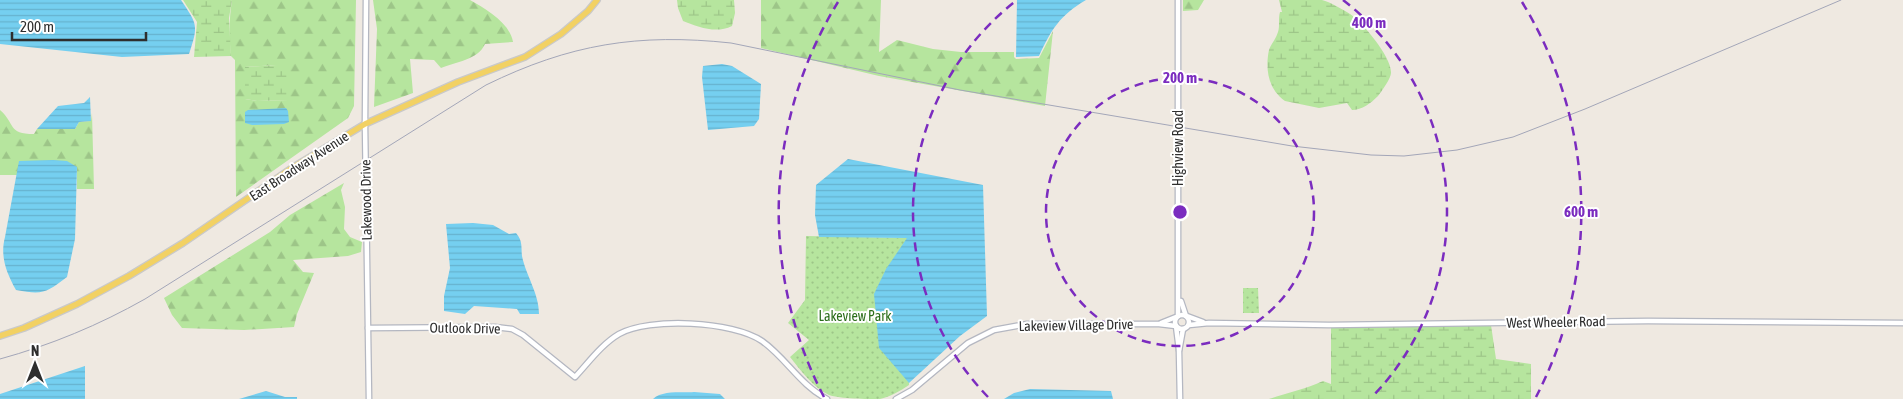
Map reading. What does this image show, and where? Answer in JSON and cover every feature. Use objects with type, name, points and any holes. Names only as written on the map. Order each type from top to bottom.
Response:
[{"type":"main road","name":"East Broadway Avenue","points":[[0,336],[24,328],[76,304],[129,276],[292,168],[365,124],[458,82],[525,56],[561,34],[588,11],[597,0]]},
{"type":"street","name":"Lakewood Drive","points":[[366,0],[365,124],[369,399]]},
{"type":"street","name":"Highview Road","points":[[1177,316],[1179,296],[1178,0]]},
{"type":"street","name":"Highview Road","points":[[1179,296],[1187,316]]},
{"type":"street","points":[[1180,351],[1175,322],[1177,316],[1187,316],[1189,325],[1183,329],[1180,351],[1180,399]]},
{"type":"street","name":"Lakeview Village Drive","points":[[1159,324],[1177,316]]},
{"type":"street","name":"West Wheeler Road","points":[[1187,316],[1209,323]]},
{"type":"street","name":"West Wheeler Road","points":[[1189,325],[1209,323],[1329,324],[1648,321],[1903,323]]},
{"type":"street","name":"Outlook Drive","points":[[368,328],[495,327],[512,329],[523,335],[576,377],[604,345],[618,334],[632,328],[647,325],[709,324],[745,332],[760,339],[775,350],[807,386],[827,399]]},
{"type":"street","name":"Lakeview Village Drive","points":[[896,399],[912,390],[968,343],[994,330],[1027,324],[1159,324],[1176,326]]},
{"type":"street","points":[[1176,326],[1183,329]]},
{"type":"green space","points":[[183,0],[232,0],[229,18],[231,56],[194,57],[197,22]]},
{"type":"green space","points":[[232,0],[356,0],[354,106],[348,118],[236,197],[235,60],[231,56],[230,49]],"holes":[[[276,65],[288,100],[257,101],[245,99],[245,67]]]},
{"type":"green space","points":[[373,0],[470,0],[496,17],[507,29],[513,42],[485,44],[472,57],[441,68],[434,60],[410,59],[413,93],[374,107],[377,29]]},
{"type":"green space","points":[[677,0],[734,0],[735,13],[732,26],[713,30],[683,21]]},
{"type":"green space","points":[[761,0],[881,0],[879,52],[897,40],[933,49],[961,52],[1014,52],[1016,59],[1039,58],[1053,31],[1045,106],[879,76],[761,48]]},
{"type":"green space","points":[[1183,0],[1204,0],[1198,10],[1183,11]]},
{"type":"green space","points":[[1279,0],[1322,0],[1347,12],[1362,24],[1382,49],[1390,66],[1390,78],[1378,96],[1366,106],[1352,110],[1347,103],[1319,108],[1285,101],[1279,96],[1271,85],[1267,64],[1269,50],[1278,32],[1279,15],[1282,12]]},
{"type":"green space","points":[[276,65],[288,67],[288,100],[257,101],[245,99],[245,67]]},
{"type":"green space","points":[[0,110],[16,130],[25,134],[34,134],[37,129],[75,129],[79,122],[91,121],[92,113],[94,189],[77,189],[77,167],[20,161],[17,175],[0,175]]},
{"type":"green space","points":[[344,183],[341,190],[345,207],[344,229],[350,237],[362,242],[361,252],[348,256],[293,260],[303,272],[314,273],[297,314],[294,327],[244,330],[182,328],[172,315],[164,298],[270,232],[290,215]]},
{"type":"green space","name":"Lakeview Park","points":[[806,236],[907,238],[909,385],[895,394],[880,399],[829,395],[813,383],[790,357],[809,340],[788,323],[805,300]]},
{"type":"green space","points":[[1243,288],[1258,288],[1259,313],[1243,313]]},
{"type":"green space","points":[[1491,325],[1496,359],[1531,364],[1531,399],[1269,399],[1323,381],[1331,384],[1331,327]]},
{"type":"water","points":[[0,0],[181,0],[195,25],[194,37],[189,54],[122,57],[0,44]]},
{"type":"water","points":[[1017,0],[1086,0],[1069,11],[1057,24],[1039,56],[1016,57]]},
{"type":"water","points":[[722,64],[732,66],[761,84],[759,119],[754,126],[708,130],[702,77],[703,66]]},
{"type":"water","points":[[90,97],[91,121],[79,122],[75,129],[37,129],[58,106],[84,103]]},
{"type":"water","points":[[286,108],[289,122],[284,124],[252,125],[245,123],[245,112],[248,110]]},
{"type":"water","points":[[848,159],[983,185],[987,316],[960,336],[909,383],[879,348],[874,294],[886,269],[907,238],[819,237],[815,215],[816,185]]},
{"type":"water","points":[[19,161],[67,161],[77,167],[75,239],[67,277],[44,291],[16,290],[9,277],[3,251]]},
{"type":"water","points":[[473,223],[493,225],[509,234],[516,233],[521,241],[522,256],[535,292],[539,314],[520,314],[517,309],[474,306],[465,314],[444,311],[444,296],[450,268],[446,224]]},
{"type":"water","points":[[85,366],[85,399],[0,399],[0,394]]},
{"type":"water","points":[[1030,389],[1111,391],[1113,399],[1004,399],[1014,393]]},
{"type":"water","points":[[266,391],[285,397],[297,397],[297,399],[239,399]]},
{"type":"water","points":[[694,392],[720,394],[725,399],[653,399],[667,393]]},
{"type":"railway","points":[[0,359],[74,334],[145,299],[486,85],[547,60],[605,45],[665,40],[731,43],[960,90],[1292,146],[1371,155],[1404,156],[1457,150],[1513,137],[1585,109],[1841,0]]}]
